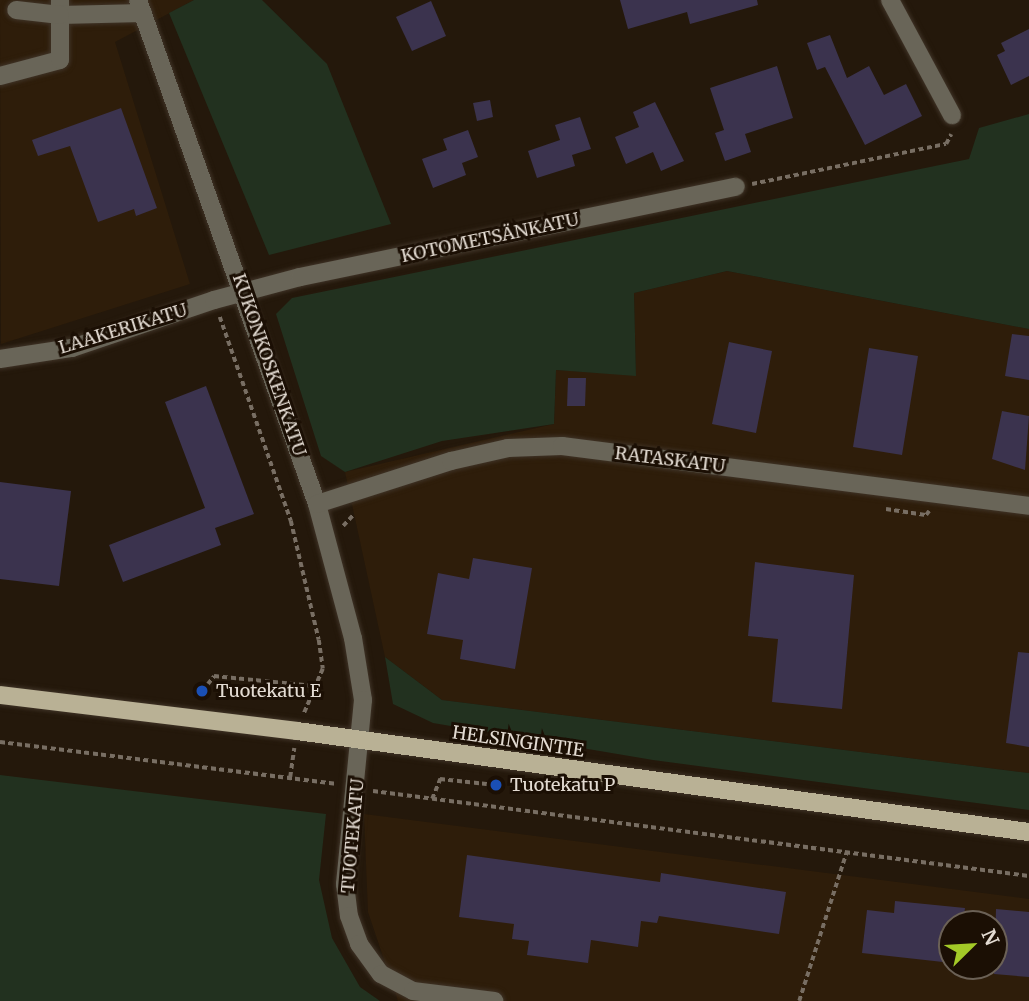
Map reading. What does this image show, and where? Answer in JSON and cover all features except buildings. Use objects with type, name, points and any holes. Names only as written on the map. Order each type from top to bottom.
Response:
[{"type":"main road","name":"HELSINGINTIE","points":[[0,695],[297,731],[1029,832]]},
{"type":"street","points":[[890,0],[952,115]]},
{"type":"street","points":[[0,76],[60,60],[60,7]]},
{"type":"street","points":[[16,10],[141,7]]},
{"type":"street","name":"KUKONKOSKENKATU","points":[[141,7],[244,291],[329,543],[353,638],[363,700],[360,740]]},
{"type":"street","name":"KOTOMETSÄNKATU","points":[[244,291],[736,187]]},
{"type":"street","name":"LAAKERIKATU","points":[[0,359],[72,348],[244,291]]},
{"type":"street","name":"RATASKATU","points":[[317,505],[451,461],[508,448],[562,446],[1029,506]]},
{"type":"street","name":"TUOTEKATU","points":[[360,740],[345,884],[349,916],[359,944],[381,974],[412,990],[494,1001]]},
{"type":"path","points":[[736,187],[946,144],[955,128],[952,115]]},
{"type":"path","points":[[214,300],[299,552],[319,640],[323,668],[297,731],[290,777]]},
{"type":"path","points":[[871,507],[926,515],[944,495]]},
{"type":"path","points":[[299,552],[341,539],[344,520],[361,509]]},
{"type":"path","points":[[202,691],[214,676],[315,686]]},
{"type":"path","points":[[0,741],[1029,876]]},
{"type":"path","points":[[432,799],[440,779],[496,785]]},
{"type":"path","points":[[799,1001],[847,851]]},
{"type":"shaded area","points":[[0,0],[194,0],[115,42],[190,284],[1,344]]},
{"type":"shaded area","points":[[727,271],[1029,329],[1029,773],[442,700],[385,657],[345,472],[554,424],[556,370],[636,375],[634,293]]},
{"type":"shaded area","points":[[364,814],[1029,899],[1029,1001],[398,1001],[368,912]]},
{"type":"green space","points":[[194,0],[262,0],[327,64],[391,224],[269,255],[169,13]]},
{"type":"green space","points":[[1029,114],[1029,329],[727,271],[634,293],[636,376],[556,370],[554,424],[442,441],[345,472],[321,456],[276,314],[292,298],[969,159],[979,128]]},
{"type":"green space","points":[[385,657],[442,700],[1029,773],[1029,810],[653,760],[433,723],[393,704]]},
{"type":"green space","points":[[0,775],[326,814],[319,880],[332,938],[360,987],[380,1001],[0,1001]]},
{"type":"place","name":"Tuotekatu E","points":[[202,691]]},
{"type":"place","name":"Tuotekatu P","points":[[496,785]]}]
